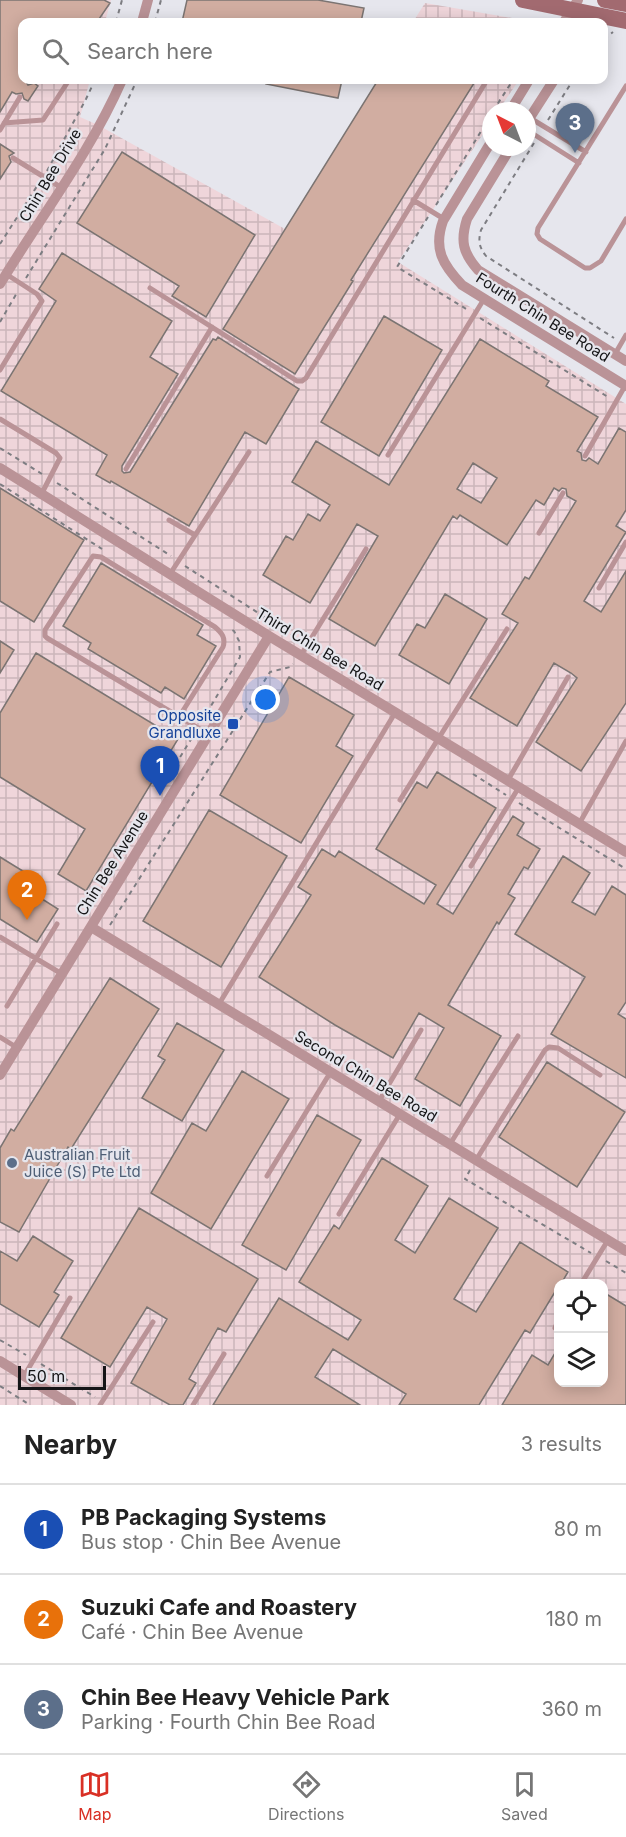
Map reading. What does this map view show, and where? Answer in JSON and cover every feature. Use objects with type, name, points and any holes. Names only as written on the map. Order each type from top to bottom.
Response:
[{"type":"main road","points":[[523,0],[571,11],[589,18]]},
{"type":"main road","points":[[604,0],[626,4]]},
{"type":"street","points":[[143,18],[148,0]]},
{"type":"street","points":[[593,18],[604,0]]},
{"type":"street","name":"Chin Bee Drive","points":[[0,284],[62,188],[120,84]]},
{"type":"street","points":[[516,102],[527,84]]},
{"type":"street","points":[[536,108],[551,84]]},
{"type":"street","name":"Fourth Chin Bee Road","points":[[482,156],[444,219],[438,235],[439,248],[449,272],[462,285],[625,386]]},
{"type":"street","name":"Fourth Chin Bee Road","points":[[505,156],[466,219],[463,244],[467,258],[478,270],[626,361]]},
{"type":"street","name":"Third Chin Bee Road","points":[[0,468],[269,636],[298,658],[395,712],[626,852]]},
{"type":"street","name":"Chin Bee Avenue","points":[[0,1075],[269,636]]},
{"type":"street","name":"Second Chin Bee Road","points":[[90,927],[626,1251]]},
{"type":"street","points":[[0,1361],[71,1405]]},
{"type":"lane","points":[[4,123],[41,122],[46,118],[67,84]]},
{"type":"lane","points":[[150,288],[297,381],[304,380],[484,84]]},
{"type":"lane","points":[[626,86],[538,228],[538,237],[585,268],[593,268],[601,261],[626,219]]},
{"type":"lane","points":[[0,130],[20,97]]},
{"type":"lane","points":[[536,124],[586,152]]},
{"type":"lane","points":[[536,136],[579,163]]},
{"type":"lane","points":[[13,158],[62,188]]},
{"type":"lane","points":[[413,200],[444,219]]},
{"type":"lane","points":[[0,370],[42,301],[37,294],[6,274]]},
{"type":"lane","points":[[388,455],[484,299]]},
{"type":"lane","points":[[126,469],[212,327]]},
{"type":"lane","points":[[615,354],[626,335]]},
{"type":"lane","points":[[585,456],[625,386]]},
{"type":"lane","points":[[0,419],[58,456],[60,462],[42,494]]},
{"type":"lane","points":[[170,574],[249,452]]},
{"type":"lane","points":[[539,533],[563,493]]},
{"type":"lane","points":[[169,520],[195,535]]},
{"type":"lane","points":[[599,588],[626,542]]},
{"type":"lane","points":[[298,658],[366,549]]},
{"type":"lane","points":[[179,717],[223,647],[225,642],[223,636],[206,621],[101,557],[93,556],[45,630],[45,636],[179,717],[208,734]]},
{"type":"lane","points":[[400,800],[507,629]]},
{"type":"lane","points":[[507,780],[568,677]]},
{"type":"lane","points":[[219,1004],[395,712]]},
{"type":"lane","points":[[579,824],[626,741]]},
{"type":"lane","points":[[471,866],[519,787]]},
{"type":"lane","points":[[7,1006],[57,924]]},
{"type":"lane","points":[[0,937],[62,974]]},
{"type":"lane","points":[[379,1101],[422,1030]]},
{"type":"lane","points":[[0,1036],[17,1047]]},
{"type":"lane","points":[[450,1144],[518,1036]]},
{"type":"lane","points":[[476,1160],[549,1047],[558,1048],[600,1075]]},
{"type":"lane","points":[[267,1176],[330,1072]]},
{"type":"lane","points":[[339,1214],[400,1114]]},
{"type":"lane","points":[[584,1279],[608,1240]]},
{"type":"lane","points":[[24,1376],[70,1298]]},
{"type":"lane","points":[[101,1403],[153,1322]]},
{"type":"lane","points":[[193,1405],[224,1354]]},
{"type":"path","points":[[117,18],[122,0]]},
{"type":"path","points":[[156,18],[161,0]]},
{"type":"path","points":[[608,35],[621,25]]},
{"type":"path","points":[[0,244],[43,176],[93,84]]},
{"type":"path","points":[[0,322],[105,149],[135,84]]},
{"type":"path","points":[[500,102],[511,84]]},
{"type":"path","points":[[0,448],[178,561]]},
{"type":"path","points":[[104,935],[270,672],[290,667],[298,658]]},
{"type":"path","points":[[476,1160],[465,1179],[626,1273]]},
{"type":"path","points":[[0,1340],[101,1403]]},
{"type":"path","points":[[0,1386],[30,1405]]},
{"type":"shaded area","points":[[0,0],[111,0],[106,18],[18,18],[18,84],[89,84],[80,117],[285,229],[376,84],[516,84],[504,102],[482,102],[482,136],[398,262],[626,404],[626,1405],[0,1405]]},
{"type":"shaded area","points":[[425,3],[512,18],[416,18]]},
{"type":"building","points":[[0,0],[104,0],[110,3],[100,18],[18,18],[18,84],[38,86],[28,101],[24,99],[22,93],[12,92],[0,112]]},
{"type":"building","points":[[187,0],[318,0],[364,8],[362,18],[183,18]]},
{"type":"building","points":[[266,84],[341,84],[338,98]]},
{"type":"building","points":[[376,84],[474,84],[295,374],[223,329]]},
{"type":"building","points":[[0,144],[14,153],[9,156],[11,162],[0,179]]},
{"type":"building","points":[[122,152],[255,235],[206,317],[172,296],[179,286],[77,223]]},
{"type":"building","points":[[62,253],[172,321],[150,357],[178,374],[122,466],[124,473],[130,472],[213,339],[216,340],[218,337],[299,389],[266,444],[245,432],[189,526],[111,481],[110,483],[96,475],[107,455],[1,391],[56,301],[39,289]]},
{"type":"building","points":[[384,316],[442,350],[379,456],[321,422]]},
{"type":"building","points":[[480,339],[549,381],[546,386],[598,417],[577,451],[581,453],[582,460],[586,461],[589,458],[598,464],[619,428],[626,432],[626,510],[616,526],[626,532],[584,601],[601,612],[626,571],[626,703],[581,771],[536,742],[577,678],[571,673],[554,663],[517,726],[470,698],[518,623],[502,614],[525,577],[529,579],[576,501],[567,496],[566,489],[562,488],[559,491],[554,488],[544,505],[536,500],[507,545],[460,515],[457,519],[453,516],[375,646],[329,619],[378,536],[357,524],[310,603],[263,575],[286,536],[293,540],[308,514],[320,521],[330,505],[292,482],[316,441],[389,485]],"holes":[[[473,463],[497,478],[481,503],[457,489]]]},
{"type":"building","points":[[0,488],[84,540],[34,622],[0,601]]},
{"type":"building","points":[[101,563],[203,625],[197,635],[216,646],[184,699],[165,687],[161,693],[88,649],[91,643],[63,626]]},
{"type":"building","points":[[445,594],[487,619],[449,684],[399,655],[417,624],[425,628]]},
{"type":"building","points":[[0,641],[14,650],[0,673]]},
{"type":"building","points":[[36,653],[178,739],[86,891],[58,874],[85,829],[0,777],[0,713]]},
{"type":"building","points":[[289,677],[354,715],[336,746],[353,756],[301,843],[220,795]]},
{"type":"building","points":[[437,772],[496,808],[437,904],[453,914],[513,816],[524,823],[517,835],[540,849],[528,869],[524,867],[508,894],[515,898],[499,924],[497,922],[448,1005],[501,1036],[460,1106],[415,1079],[444,1028],[419,1013],[393,1058],[259,977],[311,895],[298,887],[322,849],[335,857],[339,851],[424,904],[436,885],[376,849],[417,782],[427,788]]},
{"type":"building","points":[[209,810],[287,856],[221,967],[143,921]]},
{"type":"building","points":[[563,856],[590,873],[572,902],[595,915],[612,886],[626,895],[626,1002],[618,1014],[626,1019],[626,1078],[551,1034],[585,977],[515,934]]},
{"type":"building","points":[[0,857],[39,881],[31,892],[58,909],[37,942],[0,919]]},
{"type":"building","points":[[110,978],[159,1009],[71,1149],[68,1147],[19,1232],[0,1222],[0,1148],[11,1129],[14,1131]]},
{"type":"building","points":[[177,1023],[224,1050],[182,1121],[142,1098],[165,1060],[158,1056]]},
{"type":"building","points":[[547,1062],[625,1112],[577,1187],[499,1137]]},
{"type":"building","points":[[242,1071],[289,1099],[211,1229],[151,1193],[192,1123],[206,1131]]},
{"type":"building","points":[[317,1115],[361,1140],[286,1270],[242,1245]]},
{"type":"building","points":[[382,1158],[428,1186],[395,1240],[415,1253],[449,1198],[498,1228],[454,1299],[476,1312],[520,1242],[568,1272],[564,1279],[554,1279],[554,1294],[530,1333],[525,1330],[479,1405],[399,1405],[406,1394],[333,1349],[315,1377],[360,1405],[213,1405],[279,1298],[348,1340],[361,1320],[299,1282],[334,1225],[339,1229]]},
{"type":"building","points":[[139,1208],[258,1279],[226,1332],[218,1328],[189,1379],[196,1383],[183,1405],[170,1405],[131,1383],[167,1319],[147,1307],[110,1367],[61,1338]]},
{"type":"building","points":[[33,1236],[73,1261],[54,1292],[59,1295],[39,1327],[0,1304],[0,1251],[17,1261]]},
{"type":"building","points":[[608,1295],[626,1306],[626,1405],[502,1405],[532,1355],[548,1365],[554,1355],[554,1387],[608,1387]]},
{"type":"place","name":"Chin Bee Heavy Vehicle Park","points":[[575,153]]},
{"type":"place","name":"Opposite Grandluxe","points":[[233,724]]},
{"type":"place","name":"PB Packaging Systems","points":[[160,796]]},
{"type":"place","name":"Suzuki Cafe and Roastery","points":[[27,920]]},
{"type":"place","name":"Australian Fruit Juice (S) Pte Ltd","points":[[12,1163]]}]
